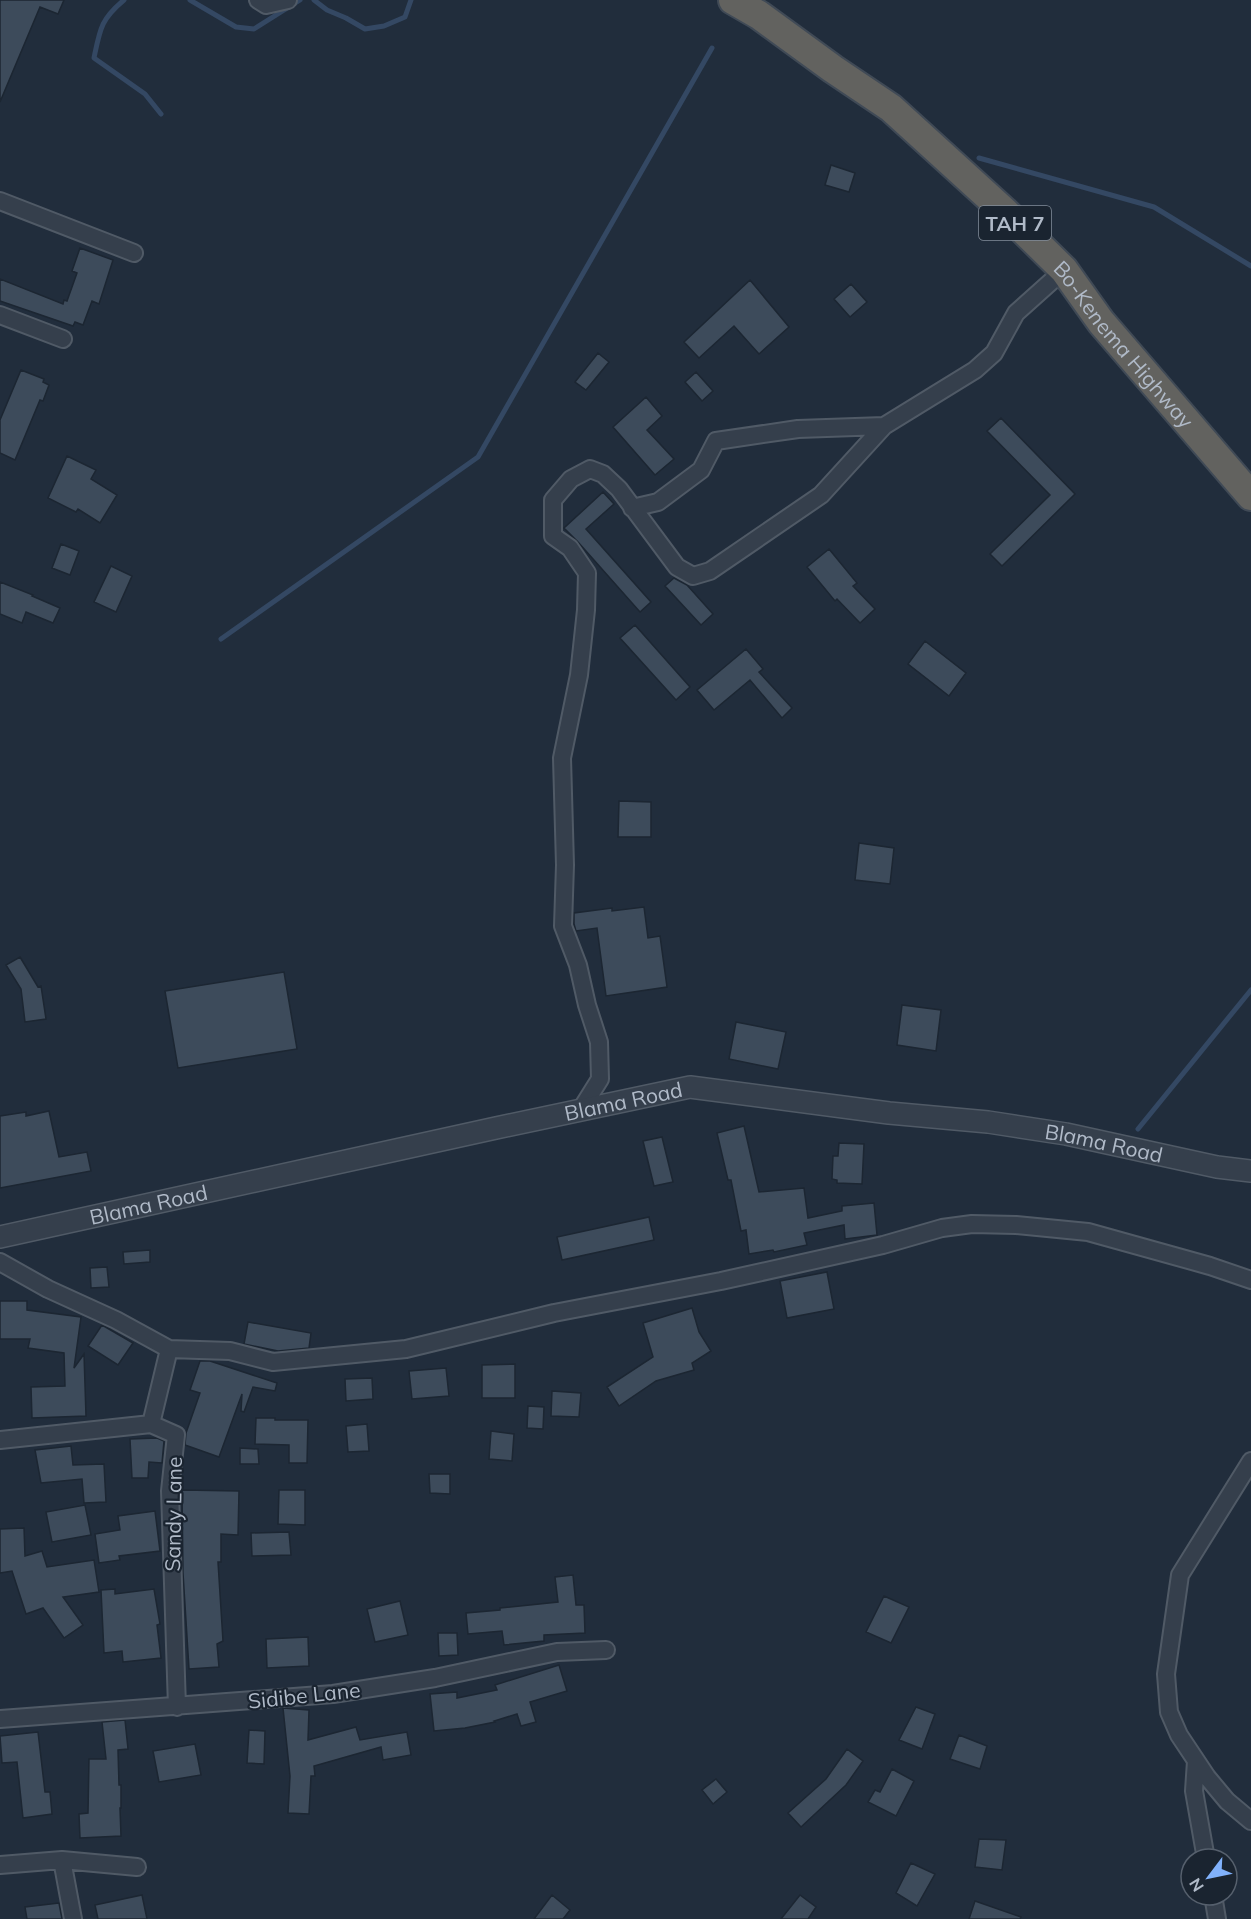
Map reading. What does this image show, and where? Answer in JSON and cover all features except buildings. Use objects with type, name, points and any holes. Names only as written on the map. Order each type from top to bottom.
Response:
[{"type":"highway","name":"Bo-Kenema Highway","points":[[733,0],[763,8],[833,69],[891,108],[1004,212],[1064,270],[1101,322],[1251,496]]},
{"type":"street","points":[[258,0],[266,5],[288,0]]},
{"type":"street","points":[[0,201],[134,253]]},
{"type":"street","points":[[580,1111],[600,1079],[599,1042],[587,1005],[578,964],[563,926],[565,854],[562,758],[579,675],[586,610],[587,573],[570,548],[553,536],[553,500],[571,479],[590,469],[603,474],[619,489],[677,567],[693,576],[710,571],[821,495],[884,426],[975,370],[994,353],[1016,313],[1064,270]]},
{"type":"street","points":[[0,315],[63,339]]},
{"type":"street","points":[[632,508],[658,502],[701,470],[716,441],[798,429],[884,426]]},
{"type":"street","name":"Blama Road","points":[[0,1237],[690,1087],[889,1113],[988,1122],[1066,1134],[1207,1165],[1251,1171]]},
{"type":"street","points":[[0,1262],[48,1289],[125,1325],[169,1349],[230,1351],[273,1362],[406,1349],[554,1313],[733,1278],[883,1245],[942,1228],[972,1224],[1088,1232],[1210,1266],[1251,1280]]},
{"type":"street","points":[[0,1440],[151,1424],[169,1349]]},
{"type":"street","name":"Sandy Lane","points":[[151,1424],[176,1435],[170,1491],[177,1707]]},
{"type":"street","points":[[1251,1461],[1180,1575],[1166,1674],[1169,1712],[1179,1735],[1207,1777],[1227,1801],[1251,1821]]},
{"type":"street","name":"Sidibe Lane","points":[[0,1719],[333,1694],[435,1678],[557,1652],[606,1650]]},
{"type":"street","points":[[1196,1761],[1194,1791],[1204,1847]]},
{"type":"street","points":[[62,1860],[73,1919]]},
{"type":"street","points":[[0,1865],[62,1860],[137,1867]]},
{"type":"waterway","points":[[124,0],[106,19],[94,58],[145,94],[161,114]]},
{"type":"waterway","points":[[190,0],[236,27],[254,29],[300,0]]},
{"type":"waterway","points":[[314,0],[327,10],[365,29],[384,26],[405,17],[411,0]]},
{"type":"waterway","points":[[221,639],[478,457],[712,48]]},
{"type":"waterway","points":[[979,158],[1154,207],[1251,266]]},
{"type":"waterway","points":[[1138,1129],[1251,990]]}]
